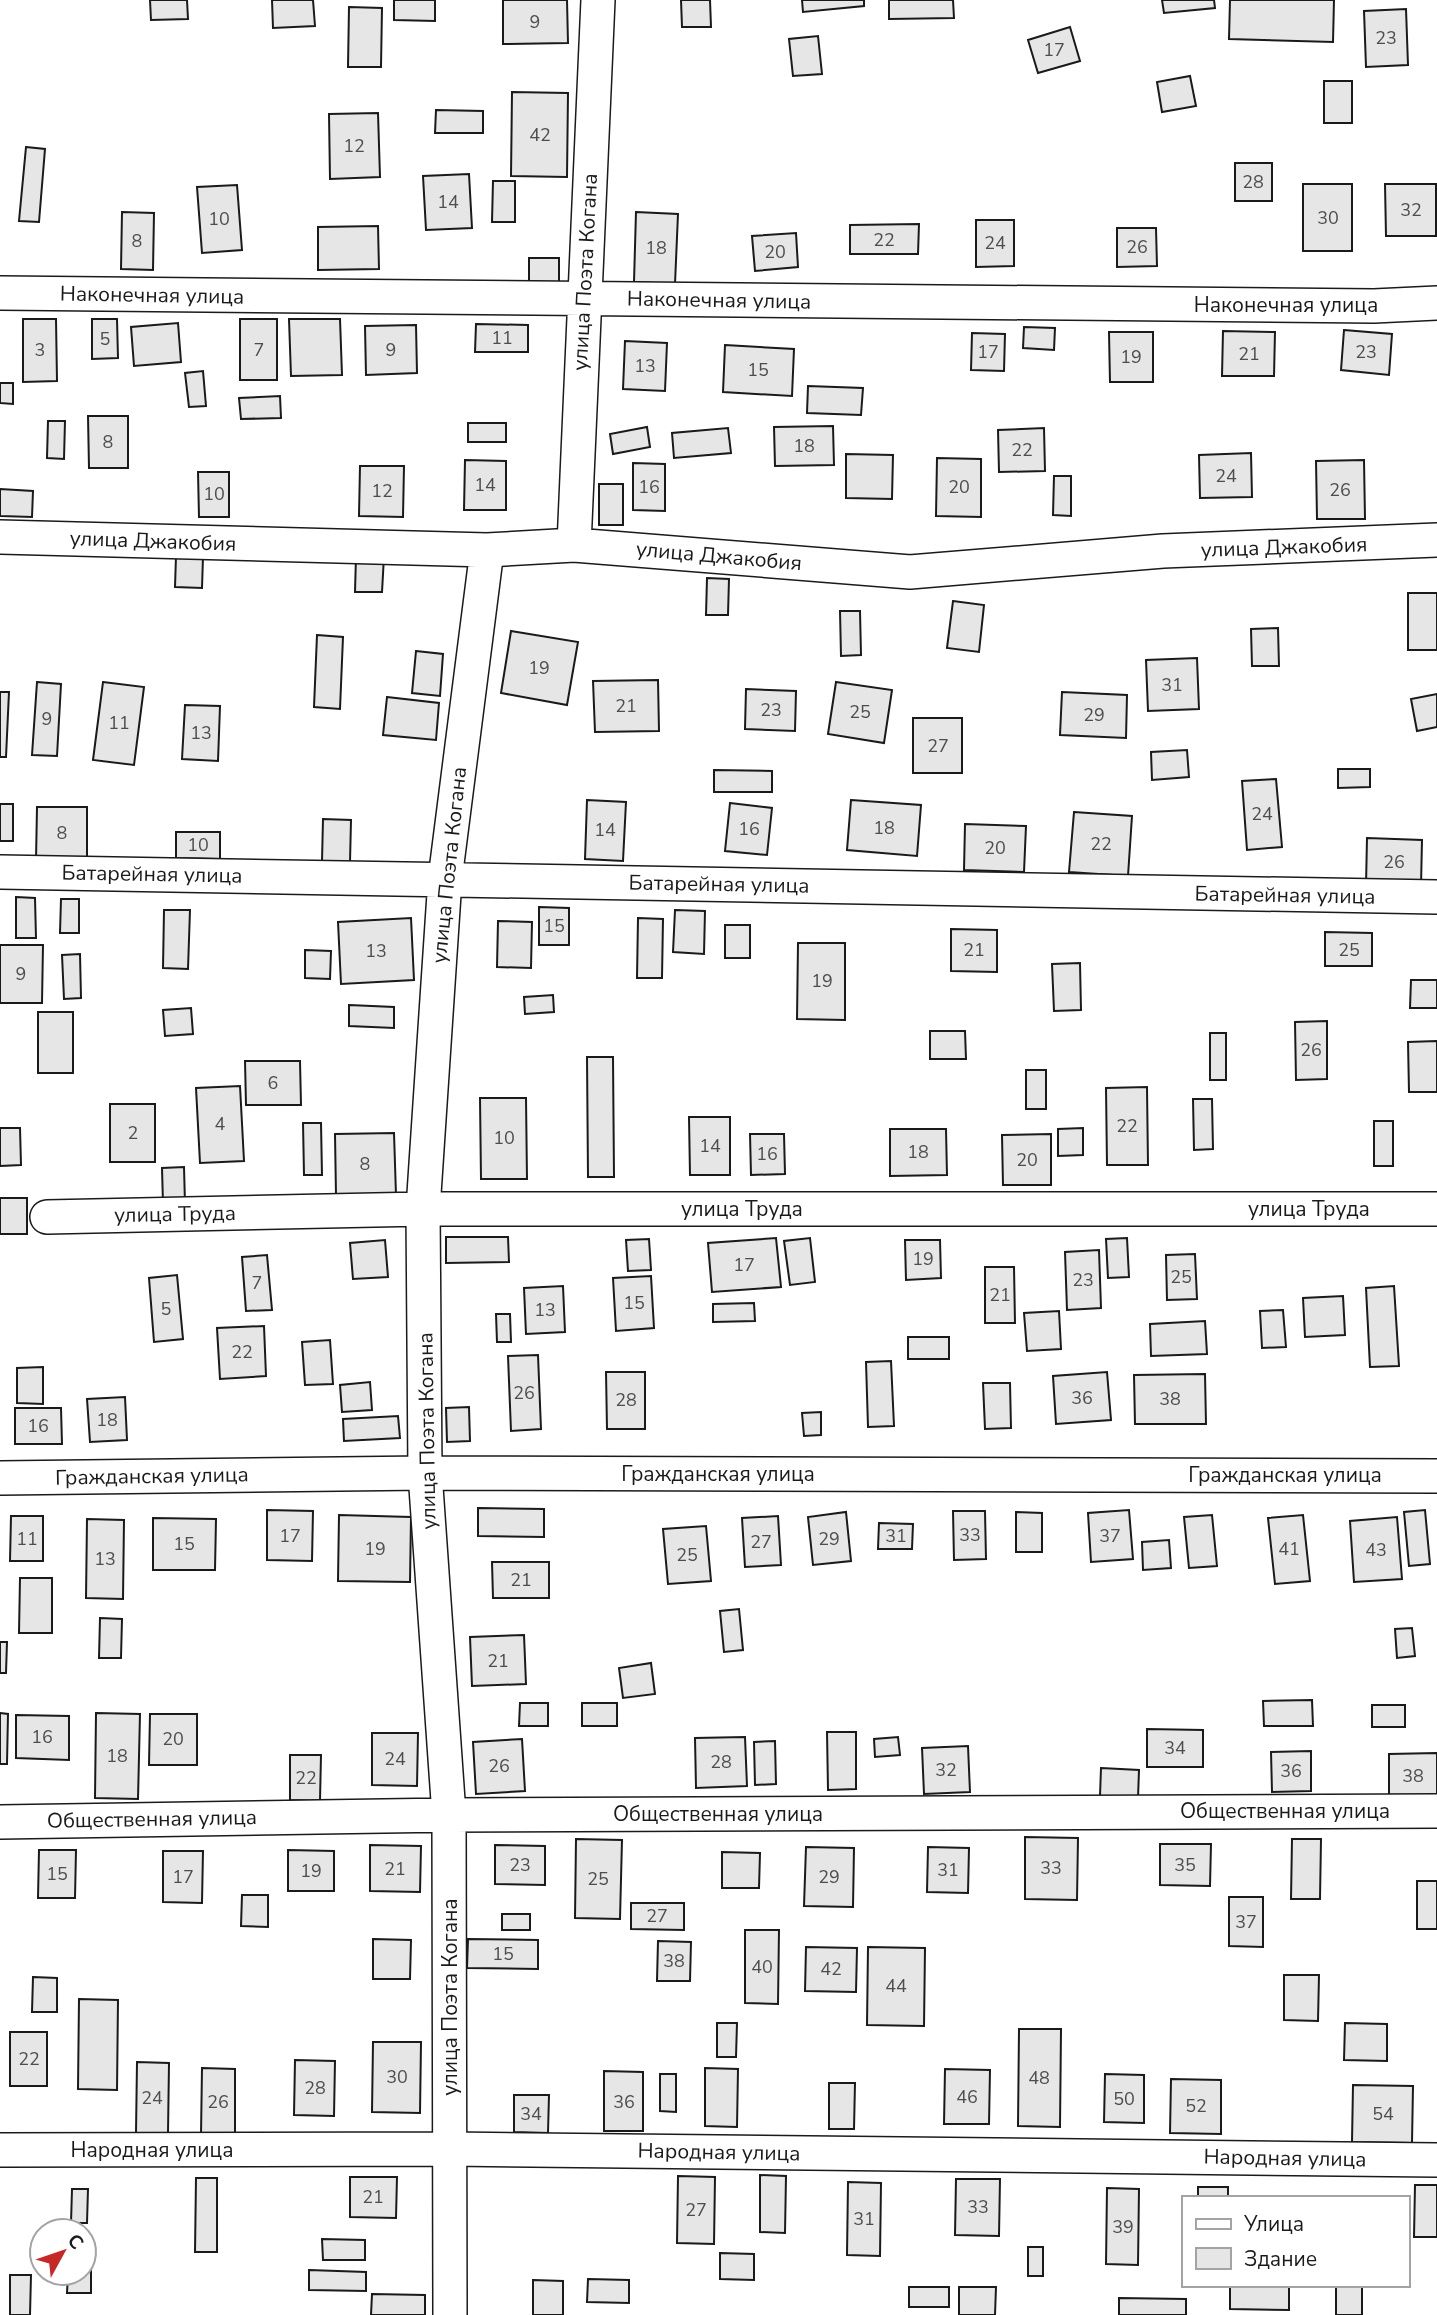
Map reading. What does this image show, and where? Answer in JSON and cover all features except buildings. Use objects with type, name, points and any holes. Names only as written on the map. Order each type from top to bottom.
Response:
[{"type":"street","name":"улица Поэта Когана","points":[[574,545],[598,0]]},
{"type":"street","name":"Наконечная улица","points":[[0,293],[1374,306],[1437,303]]},
{"type":"street","name":"улица Джакобия","points":[[0,537],[487,550],[574,545],[910,572],[1163,551],[1437,540]]},
{"type":"street","name":"улица Поэта Когана","points":[[450,2315],[449,1815],[425,1473],[423,1209],[445,879],[487,550]]},
{"type":"street","name":"Батарейная улица","points":[[0,872],[1437,897]]},
{"type":"street","name":"улица Труда","points":[[47,1217],[423,1209],[1437,1209]]},
{"type":"street","name":"Гражданская улица","points":[[0,1478],[425,1473],[1437,1476]]},
{"type":"street","name":"Общественная улица","points":[[0,1822],[449,1815],[1437,1811]]},
{"type":"street","name":"Народная улица","points":[[0,2150],[450,2149],[1437,2160]]}]
